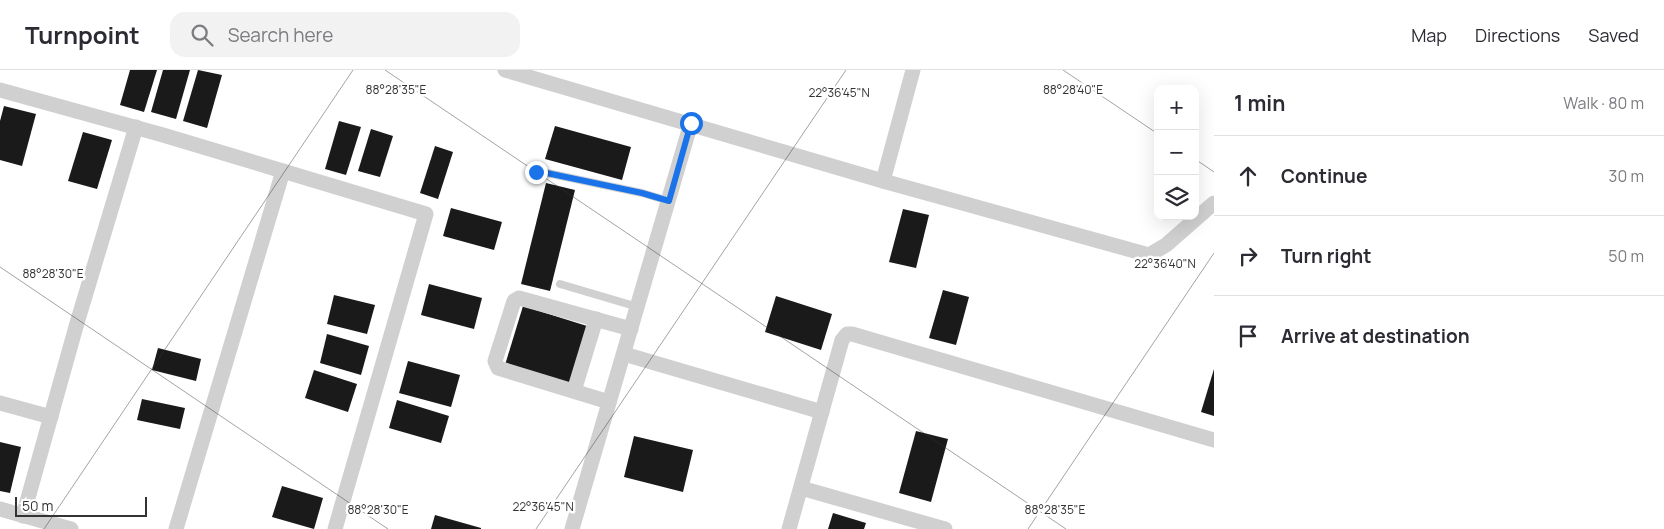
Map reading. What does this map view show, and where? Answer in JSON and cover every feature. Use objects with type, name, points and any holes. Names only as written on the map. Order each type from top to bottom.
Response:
[{"type":"street","points":[[505,70],[691,123],[883,181],[1149,254],[1166,245],[1214,203]]},
{"type":"street","points":[[883,181],[914,70]]},
{"type":"street","points":[[0,90],[136,127],[426,214],[335,529]]},
{"type":"street","points":[[572,529],[691,123]]},
{"type":"street","points":[[24,516],[136,127]]},
{"type":"street","points":[[176,529],[283,171]]},
{"type":"street","points":[[609,402],[498,368],[495,361],[516,299],[523,298],[631,329]]},
{"type":"street","points":[[574,391],[596,319]]},
{"type":"street","points":[[789,529],[842,340],[847,334],[1214,440]]},
{"type":"street","points":[[624,354],[822,412]]},
{"type":"street","points":[[0,403],[51,417]]},
{"type":"street","points":[[801,488],[945,529]]},
{"type":"street","points":[[0,510],[71,529]]},
{"type":"lane","points":[[536,172],[624,189],[669,201]]},
{"type":"lane","points":[[560,284],[638,307]]},
{"type":"building","points":[[130,70],[157,70],[144,112],[120,105]]},
{"type":"building","points":[[163,70],[190,70],[176,119],[151,112]]},
{"type":"building","points":[[198,70],[222,75],[207,128],[183,121]]},
{"type":"building","points":[[4,106],[36,114],[22,166],[0,160],[0,121]]},
{"type":"building","points":[[339,121],[361,127],[346,175],[325,169]]},
{"type":"building","points":[[555,126],[631,147],[622,180],[545,159]]},
{"type":"building","points":[[371,129],[393,136],[380,177],[358,171]]},
{"type":"building","points":[[83,132],[112,140],[97,189],[68,181]]},
{"type":"building","points":[[435,146],[453,152],[438,199],[420,193]]},
{"type":"building","points":[[546,183],[575,190],[550,291],[521,284]]},
{"type":"building","points":[[451,208],[502,222],[494,250],[443,236]]},
{"type":"building","points":[[903,209],[929,215],[916,268],[889,262]]},
{"type":"building","points":[[429,284],[482,298],[474,329],[421,315]]},
{"type":"building","points":[[943,290],[969,297],[956,345],[929,338]]},
{"type":"building","points":[[334,295],[375,305],[367,334],[327,324]]},
{"type":"building","points":[[776,296],[832,314],[821,350],[765,332]]},
{"type":"building","points":[[523,306],[587,326],[569,385],[505,365]]},
{"type":"building","points":[[327,334],[369,346],[361,375],[320,363]]},
{"type":"building","points":[[158,348],[201,359],[196,381],[152,370]]},
{"type":"building","points":[[408,361],[460,375],[451,407],[399,393]]},
{"type":"building","points":[[1214,369],[1214,416],[1201,412]]},
{"type":"building","points":[[314,370],[357,384],[348,412],[305,398]]},
{"type":"building","points":[[142,399],[185,408],[180,429],[137,420]]},
{"type":"building","points":[[397,400],[449,416],[441,443],[389,428]]},
{"type":"building","points":[[916,431],[948,439],[931,502],[899,493]]},
{"type":"building","points":[[634,436],[693,450],[683,492],[624,477]]},
{"type":"building","points":[[0,442],[21,447],[10,493],[0,491]]},
{"type":"building","points":[[282,486],[323,498],[314,529],[272,517]]},
{"type":"building","points":[[833,513],[866,523],[864,529],[828,529]]},
{"type":"building","points":[[435,515],[481,528],[481,529],[431,529]]},
{"type":"route","points":[[536,172],[642,193],[669,201],[691,123]]}]
